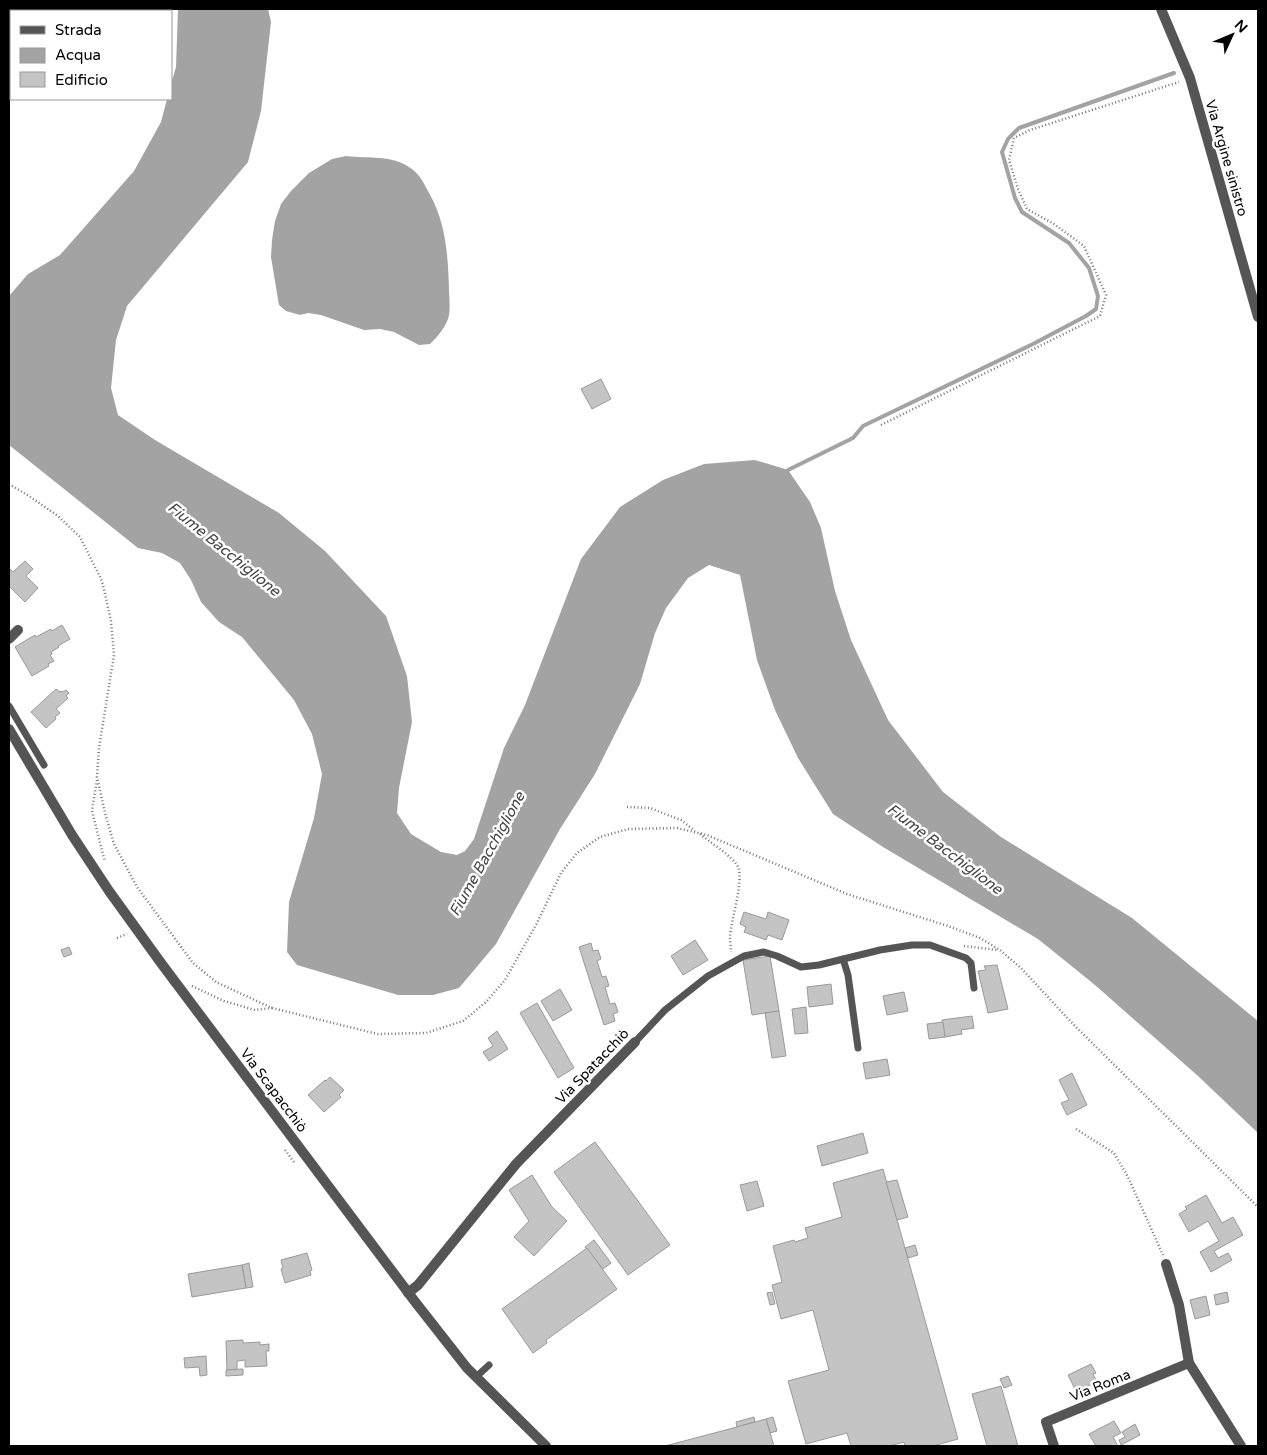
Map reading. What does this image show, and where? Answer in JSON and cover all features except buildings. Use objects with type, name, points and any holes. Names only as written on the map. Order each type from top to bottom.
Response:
[{"type":"street","name":"Via Argine sinistro","points":[[1161,9],[1190,78],[1258,318]]},
{"type":"street","points":[[9,639],[18,630]]},
{"type":"street","name":"Via Scapacchiò","points":[[9,729],[72,835],[137,930],[408,1293],[476,1377],[546,1446]]},
{"type":"street","name":"Via Spatacchiò","points":[[408,1293],[418,1285],[516,1164],[635,1042]]},
{"type":"street","points":[[1166,1264],[1179,1305],[1189,1363],[1241,1446]]},
{"type":"street","name":"Via Roma","points":[[1054,1446],[1046,1422],[1189,1363]]},
{"type":"lane","points":[[9,706],[44,765]]},
{"type":"lane","name":"Via Spatacchiò","points":[[635,1042],[665,1010],[708,976],[744,956],[764,952],[801,967],[819,965],[880,950],[912,945],[930,945],[966,958],[971,963],[974,988]]},
{"type":"lane","points":[[843,959],[848,975],[858,1048]]},
{"type":"lane","points":[[476,1377],[489,1365]]},
{"type":"path","points":[[881,425],[1100,316],[1106,295],[1084,246],[1054,224],[1027,209],[1018,189],[1009,160],[1014,138],[1030,130],[1190,78]]},
{"type":"path","points":[[9,484],[58,516],[80,537],[102,581],[112,621],[114,655],[99,748],[92,811],[106,868]]},
{"type":"path","points":[[97,777],[114,844],[137,887],[193,963],[216,982],[272,1008],[378,1034],[426,1033],[463,1021],[486,1002],[506,980],[536,926],[561,873],[577,854],[600,837],[628,829],[678,828],[697,832],[847,894],[980,938],[1003,952],[1258,1207]]},
{"type":"path","points":[[628,807],[650,808],[681,820],[726,854],[738,867],[738,895],[730,937],[732,962]]},
{"type":"path","points":[[117,938],[128,933]]},
{"type":"path","points":[[190,984],[224,1001],[255,1010],[272,1008]]},
{"type":"path","points":[[1076,1129],[1114,1153],[1128,1177],[1166,1264]]},
{"type":"water","name":"Fiume Bacchiglione","points":[[178,9],[268,9],[271,22],[261,111],[248,162],[127,306],[116,340],[111,388],[118,415],[155,440],[279,513],[325,551],[386,616],[407,676],[412,722],[399,788],[397,813],[411,834],[441,852],[457,855],[465,851],[474,839],[504,748],[525,705],[581,559],[620,507],[663,480],[704,464],[755,460],[788,470],[810,502],[821,528],[835,591],[851,640],[888,720],[943,792],[1001,837],[1132,918],[1258,1021],[1258,1133],[1198,1076],[1095,985],[1038,939],[883,847],[833,814],[798,758],[775,710],[757,660],[740,575],[709,565],[688,578],[666,608],[655,633],[640,684],[595,774],[560,829],[496,944],[459,988],[433,995],[398,995],[297,965],[287,952],[289,902],[314,818],[322,774],[312,734],[294,700],[242,637],[219,622],[201,602],[191,580],[180,563],[162,553],[138,548],[9,445],[9,296],[28,274],[60,255],[134,171],[161,122],[167,100],[172,100],[172,81],[176,67]]},
{"type":"water","points":[[346,156],[388,159],[404,164],[420,177],[435,204],[443,227],[445,240],[450,308],[445,326],[430,344],[419,345],[394,332],[380,329],[364,330],[321,315],[308,313],[300,315],[286,311],[279,305],[271,257],[275,221],[281,204],[309,173],[332,159]]},
{"type":"waterway","points":[[785,475],[788,470],[853,438],[863,426],[1033,344],[1096,309],[1098,296],[1089,268],[1069,243],[1022,212],[1015,198],[1002,152],[1008,139],[1019,128],[1174,73]]}]
